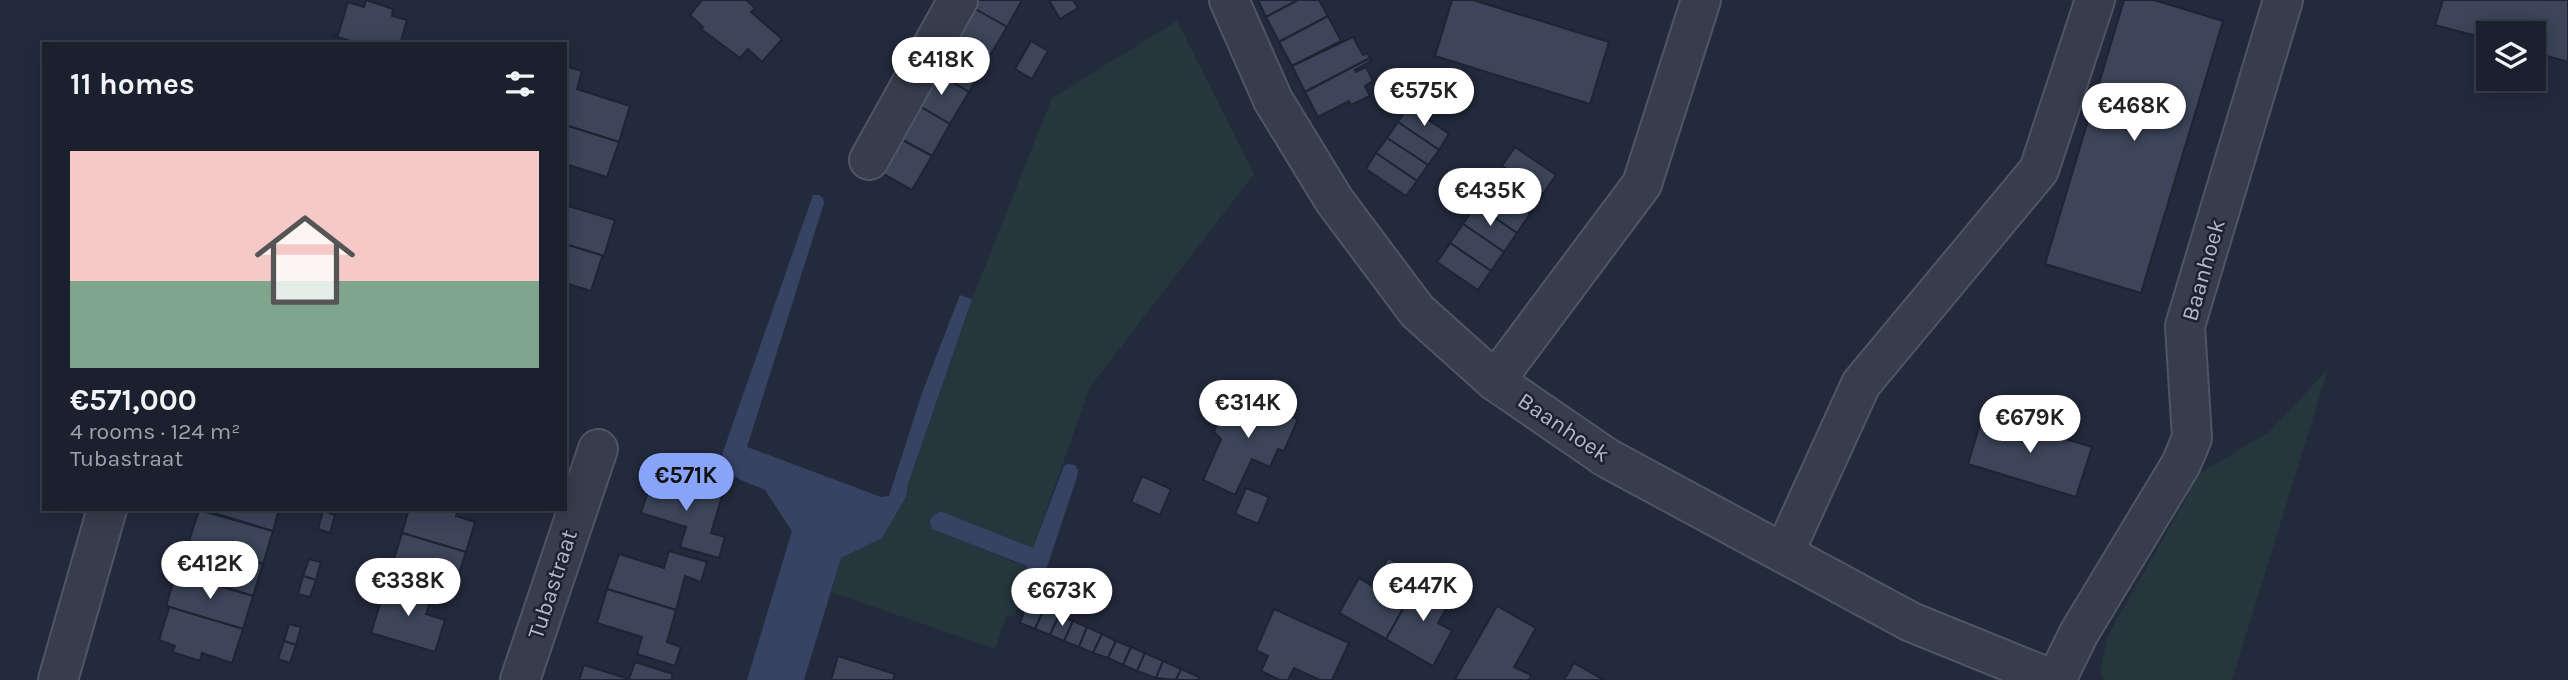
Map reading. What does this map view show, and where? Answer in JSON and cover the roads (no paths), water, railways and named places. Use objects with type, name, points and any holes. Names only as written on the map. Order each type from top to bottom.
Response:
[{"type":"street","points":[[869,160],[958,0]]},
{"type":"street","name":"Baanhoek","points":[[1229,0],[1273,100],[1334,200],[1417,311],[1495,381],[1607,458],[1783,554],[1911,622],[2055,680],[2079,633],[2181,464],[2192,439],[2185,326],[2283,0]]},
{"type":"street","points":[[1495,381],[1642,184],[1701,0]]},
{"type":"street","points":[[1783,554],[1861,384],[2039,170],[2095,0]]},
{"type":"street","name":"Tubastraat","points":[[520,680],[598,449]]},
{"type":"street","points":[[58,680],[106,511]]},
{"type":"water","points":[[813,195],[819,195],[824,203],[747,447],[881,497],[889,496],[922,393],[960,295],[972,299],[908,484],[906,497],[882,538],[841,558],[804,680],[747,680],[792,531],[765,490],[718,466]]},
{"type":"water","points":[[1075,465],[1078,470],[1077,477],[1038,594],[1030,599],[1023,596],[1027,566],[932,529],[932,517],[940,511],[1033,548],[1064,466]]}]
